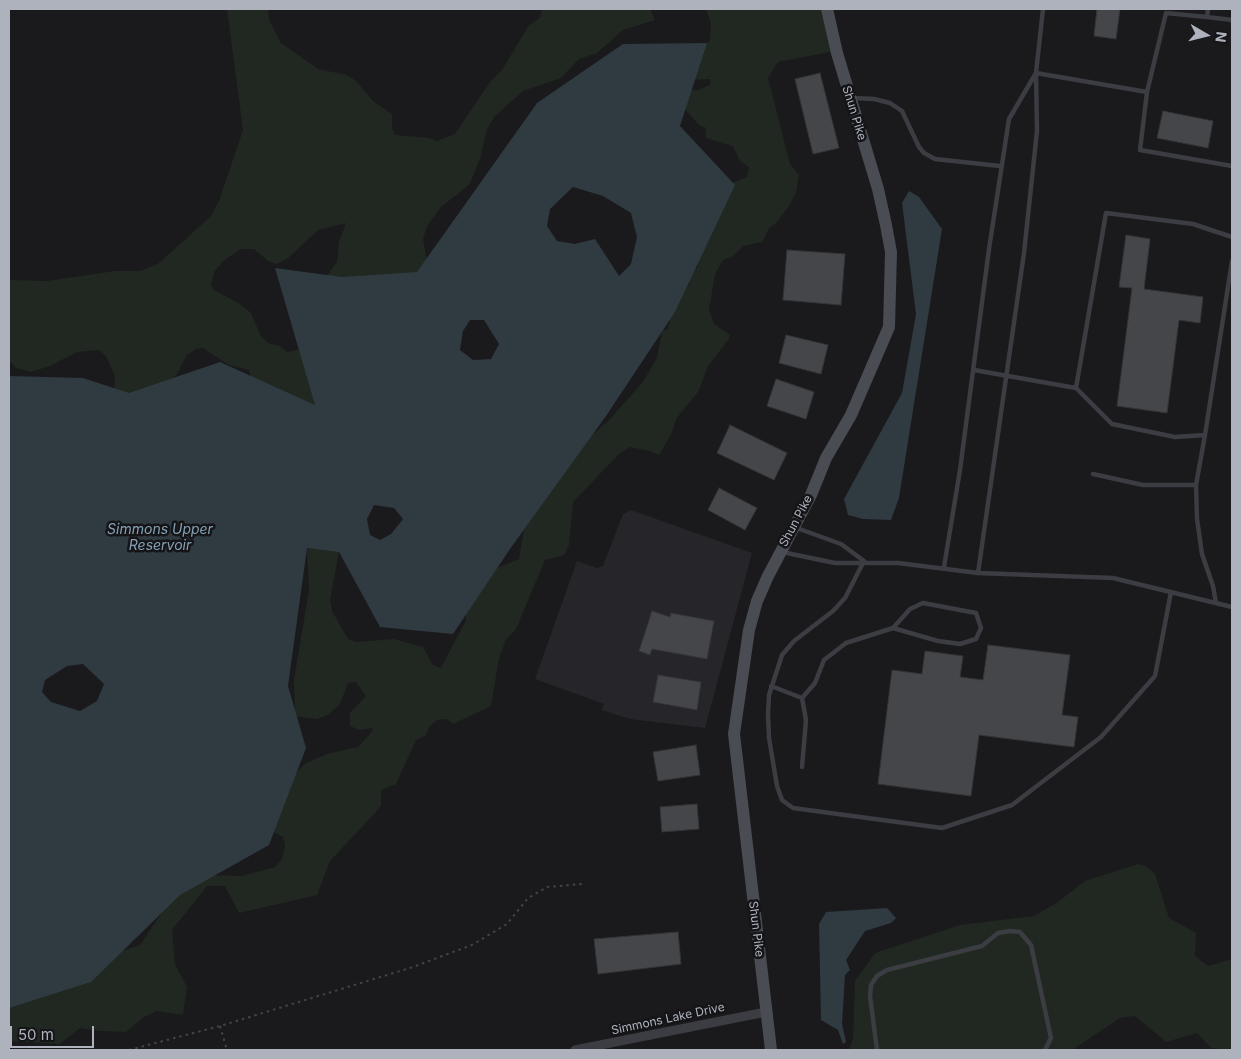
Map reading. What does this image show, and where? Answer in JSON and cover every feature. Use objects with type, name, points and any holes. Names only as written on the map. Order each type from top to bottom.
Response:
[{"type":"main road","name":"Shun Pike","points":[[771,1050],[734,734],[749,630],[757,601],[792,526],[811,495],[826,458],[851,415],[888,327],[890,252],[886,225],[878,189],[850,98],[827,9]]},
{"type":"street","name":"Simmons Lake Drive","points":[[576,1050],[766,1012]]},
{"type":"lane","points":[[978,573],[1024,253],[1037,132],[1036,73],[1043,9]]},
{"type":"lane","points":[[1207,17],[1208,9]]},
{"type":"lane","points":[[1232,20],[1166,13],[1147,92],[1140,150],[1232,166]]},
{"type":"lane","points":[[1036,73],[1147,92]]},
{"type":"lane","points":[[944,567],[974,370],[1000,166],[1009,119],[1036,73]]},
{"type":"lane","points":[[850,98],[890,102],[902,111],[924,154],[935,159],[1000,166]]},
{"type":"lane","points":[[1076,388],[1106,213],[1193,224],[1232,237]]},
{"type":"lane","points":[[1216,603],[1213,586],[1202,554],[1196,485],[1232,261]]},
{"type":"lane","points":[[974,370],[1076,388],[1112,424],[1175,437],[1205,434]]},
{"type":"lane","points":[[1093,474],[1144,485],[1196,485]]},
{"type":"lane","points":[[792,526],[841,544],[864,562]]},
{"type":"lane","points":[[780,552],[835,563],[864,562],[944,567],[978,573],[1113,578],[1232,607]]},
{"type":"lane","points":[[864,562],[845,598],[833,611],[794,641],[782,655],[771,686],[768,738],[782,800],[793,808],[942,828],[1012,805],[1101,738],[1155,676],[1171,592]]},
{"type":"lane","points":[[802,698],[815,683],[824,660],[846,643],[893,628],[910,610],[923,604],[976,613],[981,628],[976,639],[960,644],[893,628]]},
{"type":"lane","points":[[771,686],[802,698]]},
{"type":"lane","points":[[802,698],[806,720],[802,767]]},
{"type":"lane","points":[[877,1050],[870,996],[871,985],[877,976],[887,970],[982,946],[998,934],[1010,931],[1020,932],[1031,945],[1051,1038],[1044,1050]]},
{"type":"path","points":[[129,1050],[220,1026],[410,968],[472,944],[507,924],[528,898],[547,887],[582,884]]},
{"type":"path","points":[[220,1026],[227,1050]]},
{"type":"shaded area","points":[[227,9],[268,9],[269,20],[281,43],[318,69],[347,75],[356,81],[373,101],[392,114],[392,128],[395,135],[429,138],[437,141],[455,134],[490,82],[502,70],[529,25],[540,18],[542,9],[650,9],[655,20],[623,30],[597,53],[579,59],[561,78],[523,91],[494,117],[487,129],[480,159],[469,185],[441,207],[427,226],[423,239],[427,261],[417,278],[314,293],[337,262],[339,242],[346,223],[318,230],[288,258],[277,264],[268,261],[254,249],[241,249],[223,261],[214,272],[211,285],[214,290],[240,304],[251,313],[261,336],[268,343],[280,346],[287,352],[305,348],[315,404],[306,421],[254,392],[249,370],[229,365],[203,348],[196,349],[187,355],[177,374],[164,386],[114,402],[115,376],[106,356],[99,350],[77,352],[50,366],[31,372],[16,368],[9,360],[9,280],[47,281],[115,271],[140,271],[158,264],[211,216],[219,201],[243,130]]},
{"type":"shaded area","points":[[704,9],[827,9],[835,51],[778,62],[768,78],[790,164],[799,175],[796,192],[789,206],[776,223],[769,228],[762,242],[743,246],[732,257],[723,260],[715,274],[709,310],[714,324],[730,335],[729,339],[708,366],[698,392],[676,419],[671,435],[659,455],[630,447],[619,454],[573,502],[569,545],[564,555],[545,560],[516,629],[506,640],[499,658],[491,706],[453,724],[447,719],[437,720],[429,727],[426,735],[416,740],[396,784],[381,790],[381,805],[330,861],[317,895],[239,913],[225,886],[207,886],[172,930],[175,964],[187,987],[183,1015],[157,1011],[144,1017],[126,1032],[80,1028],[60,1044],[9,1041],[9,1000],[110,955],[140,945],[171,899],[204,875],[242,876],[275,867],[282,859],[285,845],[283,837],[267,829],[289,779],[306,763],[327,754],[358,747],[371,733],[373,728],[359,730],[350,726],[350,713],[366,696],[356,682],[348,683],[340,704],[328,715],[317,719],[295,716],[294,680],[309,590],[307,551],[313,538],[341,540],[330,600],[332,611],[348,639],[356,642],[394,639],[423,647],[433,665],[441,668],[466,620],[466,598],[475,577],[519,559],[524,530],[581,445],[610,419],[643,382],[657,358],[662,331],[668,329],[678,290],[689,285],[690,274],[697,268],[714,190],[747,177],[749,167],[740,161],[733,146],[706,138],[705,127],[699,125],[685,109],[654,92],[698,90],[710,85],[710,79],[688,80],[689,69],[699,68],[698,53],[710,40],[711,24],[707,11]]},
{"type":"shaded area","points":[[631,510],[752,553],[705,728],[630,719],[602,710],[604,704],[535,679],[577,561],[597,568],[603,566],[623,514]]},
{"type":"shaded area","points":[[1138,864],[1146,866],[1155,874],[1169,918],[1196,933],[1195,956],[1208,966],[1232,959],[1232,1050],[1211,1048],[1197,1033],[1166,1042],[1135,1016],[1120,1018],[1072,1050],[849,1050],[853,1039],[855,981],[875,953],[960,925],[1034,916],[1058,902],[1085,881]]},
{"type":"water","name":"Simmons Upper Reservoir","points":[[707,43],[680,126],[735,185],[675,312],[606,416],[510,549],[453,634],[380,627],[339,552],[307,548],[288,686],[306,748],[269,845],[180,895],[91,982],[9,1008],[9,376],[83,378],[129,393],[220,362],[315,405],[275,268],[342,277],[417,272],[537,103],[623,44]],"holes":[[[573,187],[603,196],[631,213],[637,237],[631,264],[619,276],[595,239],[575,244],[557,241],[547,226],[550,209]],[[470,320],[484,320],[499,344],[491,359],[473,360],[460,350],[463,331]],[[374,505],[394,508],[403,519],[391,534],[380,540],[370,535],[367,519]],[[83,664],[104,684],[97,701],[80,711],[51,702],[42,692],[45,680],[67,666]]]},
{"type":"water","points":[[909,191],[919,197],[942,229],[899,498],[891,520],[863,519],[848,515],[844,499],[902,393],[916,314],[902,203]]},
{"type":"water","points":[[887,908],[896,918],[891,923],[865,931],[846,960],[850,970],[845,975],[842,1024],[846,1042],[843,1044],[838,1030],[821,1020],[819,924],[826,912]]},
{"type":"building","points":[[1097,9],[1120,9],[1116,39],[1094,36]]},
{"type":"building","points":[[820,73],[839,148],[813,154],[795,79]]},
{"type":"building","points":[[1163,111],[1213,121],[1208,148],[1157,138]]},
{"type":"building","points":[[1126,235],[1150,239],[1144,289],[1203,297],[1200,323],[1179,320],[1167,413],[1117,406],[1132,288],[1119,287]]},
{"type":"building","points":[[787,250],[845,254],[841,305],[783,300]]},
{"type":"building","points":[[786,335],[828,345],[821,374],[779,363]]},
{"type":"building","points":[[776,379],[814,392],[806,419],[767,406]]},
{"type":"building","points":[[730,425],[787,453],[774,480],[717,453]]},
{"type":"building","points":[[719,488],[757,508],[745,530],[708,510]]},
{"type":"building","points":[[652,611],[670,617],[671,613],[714,621],[707,659],[652,649],[650,655],[639,651]]},
{"type":"building","points":[[988,645],[1070,655],[1062,715],[1078,717],[1074,747],[979,735],[971,796],[878,784],[892,670],[922,674],[925,651],[963,656],[960,677],[983,680]]},
{"type":"building","points":[[658,675],[701,682],[697,710],[653,702]]},
{"type":"building","points":[[696,745],[700,775],[658,781],[653,752]]},
{"type":"building","points":[[697,804],[699,829],[662,832],[660,807]]},
{"type":"building","points":[[678,932],[681,964],[598,974],[594,939]]}]
